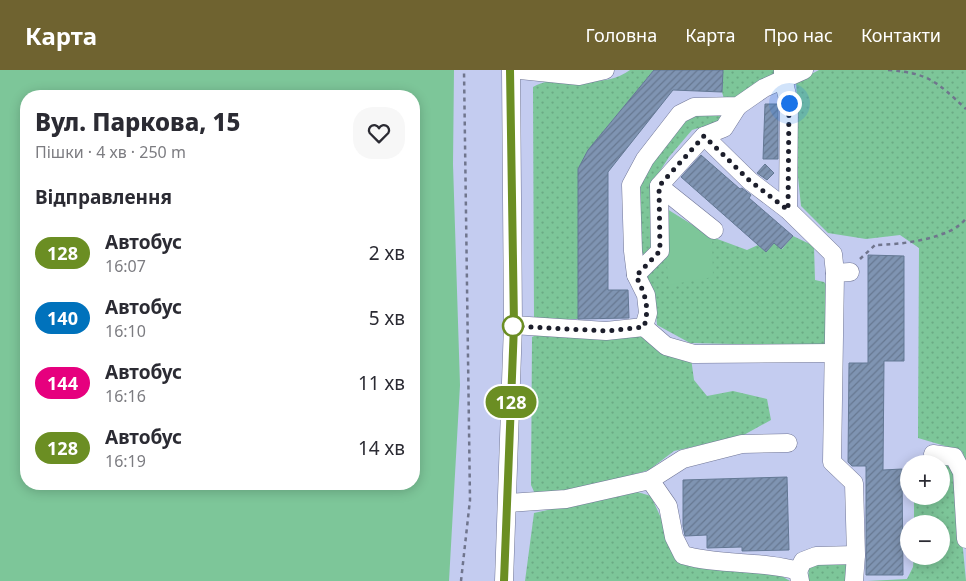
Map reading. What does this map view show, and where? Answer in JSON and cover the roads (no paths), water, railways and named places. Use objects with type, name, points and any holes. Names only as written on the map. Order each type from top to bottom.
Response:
[{"type":"street","points":[[504,581],[514,325],[510,70]]},
{"type":"street","points":[[520,70],[578,76],[606,70]]},
{"type":"street","points":[[636,276],[660,251],[659,186],[704,136],[724,128],[738,106],[783,75],[804,70]]},
{"type":"street","points":[[783,75],[789,103],[788,210]]},
{"type":"street","points":[[644,327],[648,314],[646,295],[636,276],[631,185],[645,159],[680,114],[694,107],[738,106]]},
{"type":"street","points":[[704,136],[750,181],[788,210],[833,254],[842,272],[833,353],[832,462],[854,483],[856,555],[854,581]]},
{"type":"street","points":[[659,186],[714,230]]},
{"type":"street","points":[[514,325],[606,331],[644,327],[666,346],[694,354],[833,353]]},
{"type":"street","points":[[508,503],[566,499],[650,480],[683,460],[742,444],[788,443]]},
{"type":"street","points":[[933,454],[954,457],[962,472],[966,539]]},
{"type":"street","points":[[650,480],[668,506],[674,537],[683,555],[706,562],[783,567],[799,576],[803,561],[816,556],[856,555]]}]
